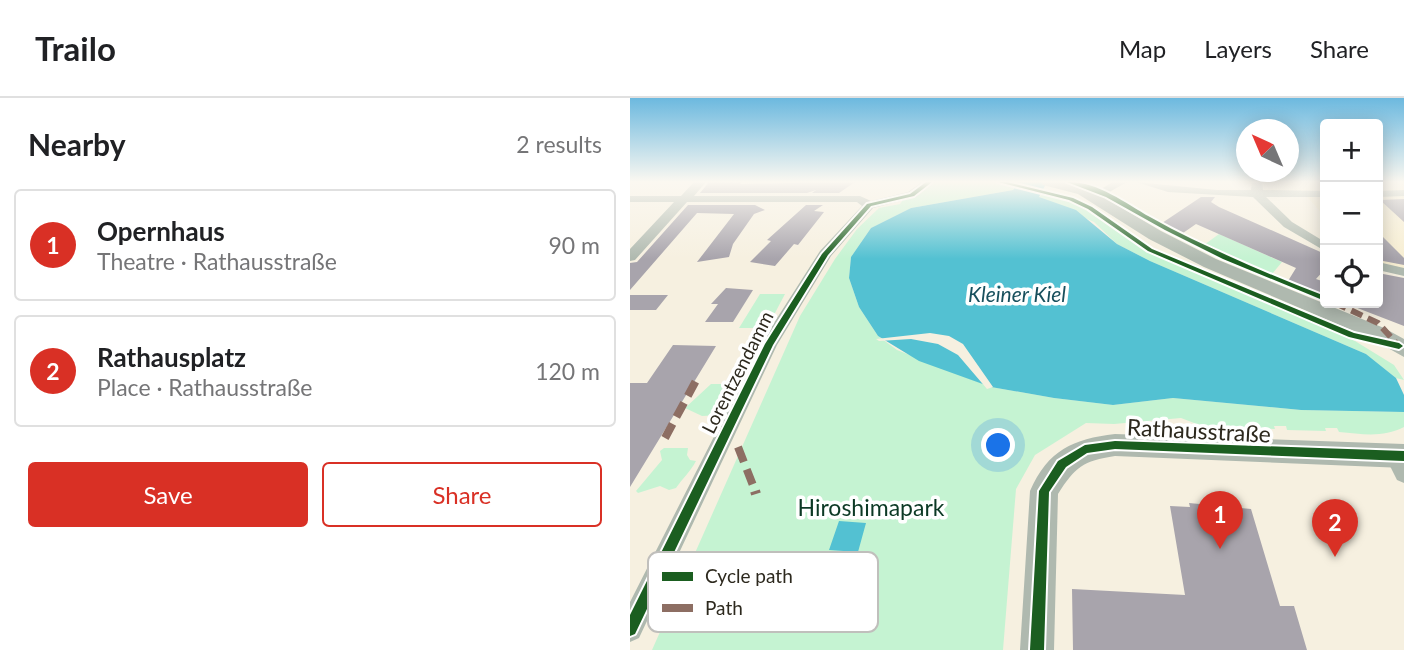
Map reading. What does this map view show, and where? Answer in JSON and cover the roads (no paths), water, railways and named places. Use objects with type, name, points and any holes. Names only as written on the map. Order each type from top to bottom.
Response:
[{"type":"street","points":[[630,257],[676,208]]},
{"type":"street","name":"Lorentzendamm","points":[[668,552],[775,333],[825,254],[867,208]]},
{"type":"street","points":[[1111,208],[1155,235],[1210,262],[1377,333],[1404,349]]},
{"type":"street","points":[[1275,208],[1299,233],[1321,245]]},
{"type":"street","points":[[1383,267],[1404,272]]},
{"type":"street","name":"Rathausstraße","points":[[1037,650],[1044,491],[1062,464],[1085,449],[1115,445],[1401,462]]},
{"type":"street","name":"Lorentzendamm","points":[[630,629],[648,592]]},
{"type":"water","name":"Kleiner Kiel","points":[[911,208],[1070,208],[1076,210],[1117,244],[1150,261],[1366,354],[1396,378],[1404,395],[1404,412],[1301,410],[1173,398],[1113,405],[991,387],[919,361],[878,336],[859,307],[849,278],[851,257],[871,228]]},
{"type":"water","points":[[839,521],[866,523],[858,552],[829,550]]},
{"type":"place","name":"Opernhaus","points":[[1220,549]]},
{"type":"place","name":"Rathausplatz","points":[[1335,557]]},
{"type":"park label","name":"Hiroshimapark","points":[[871,507]]}]
